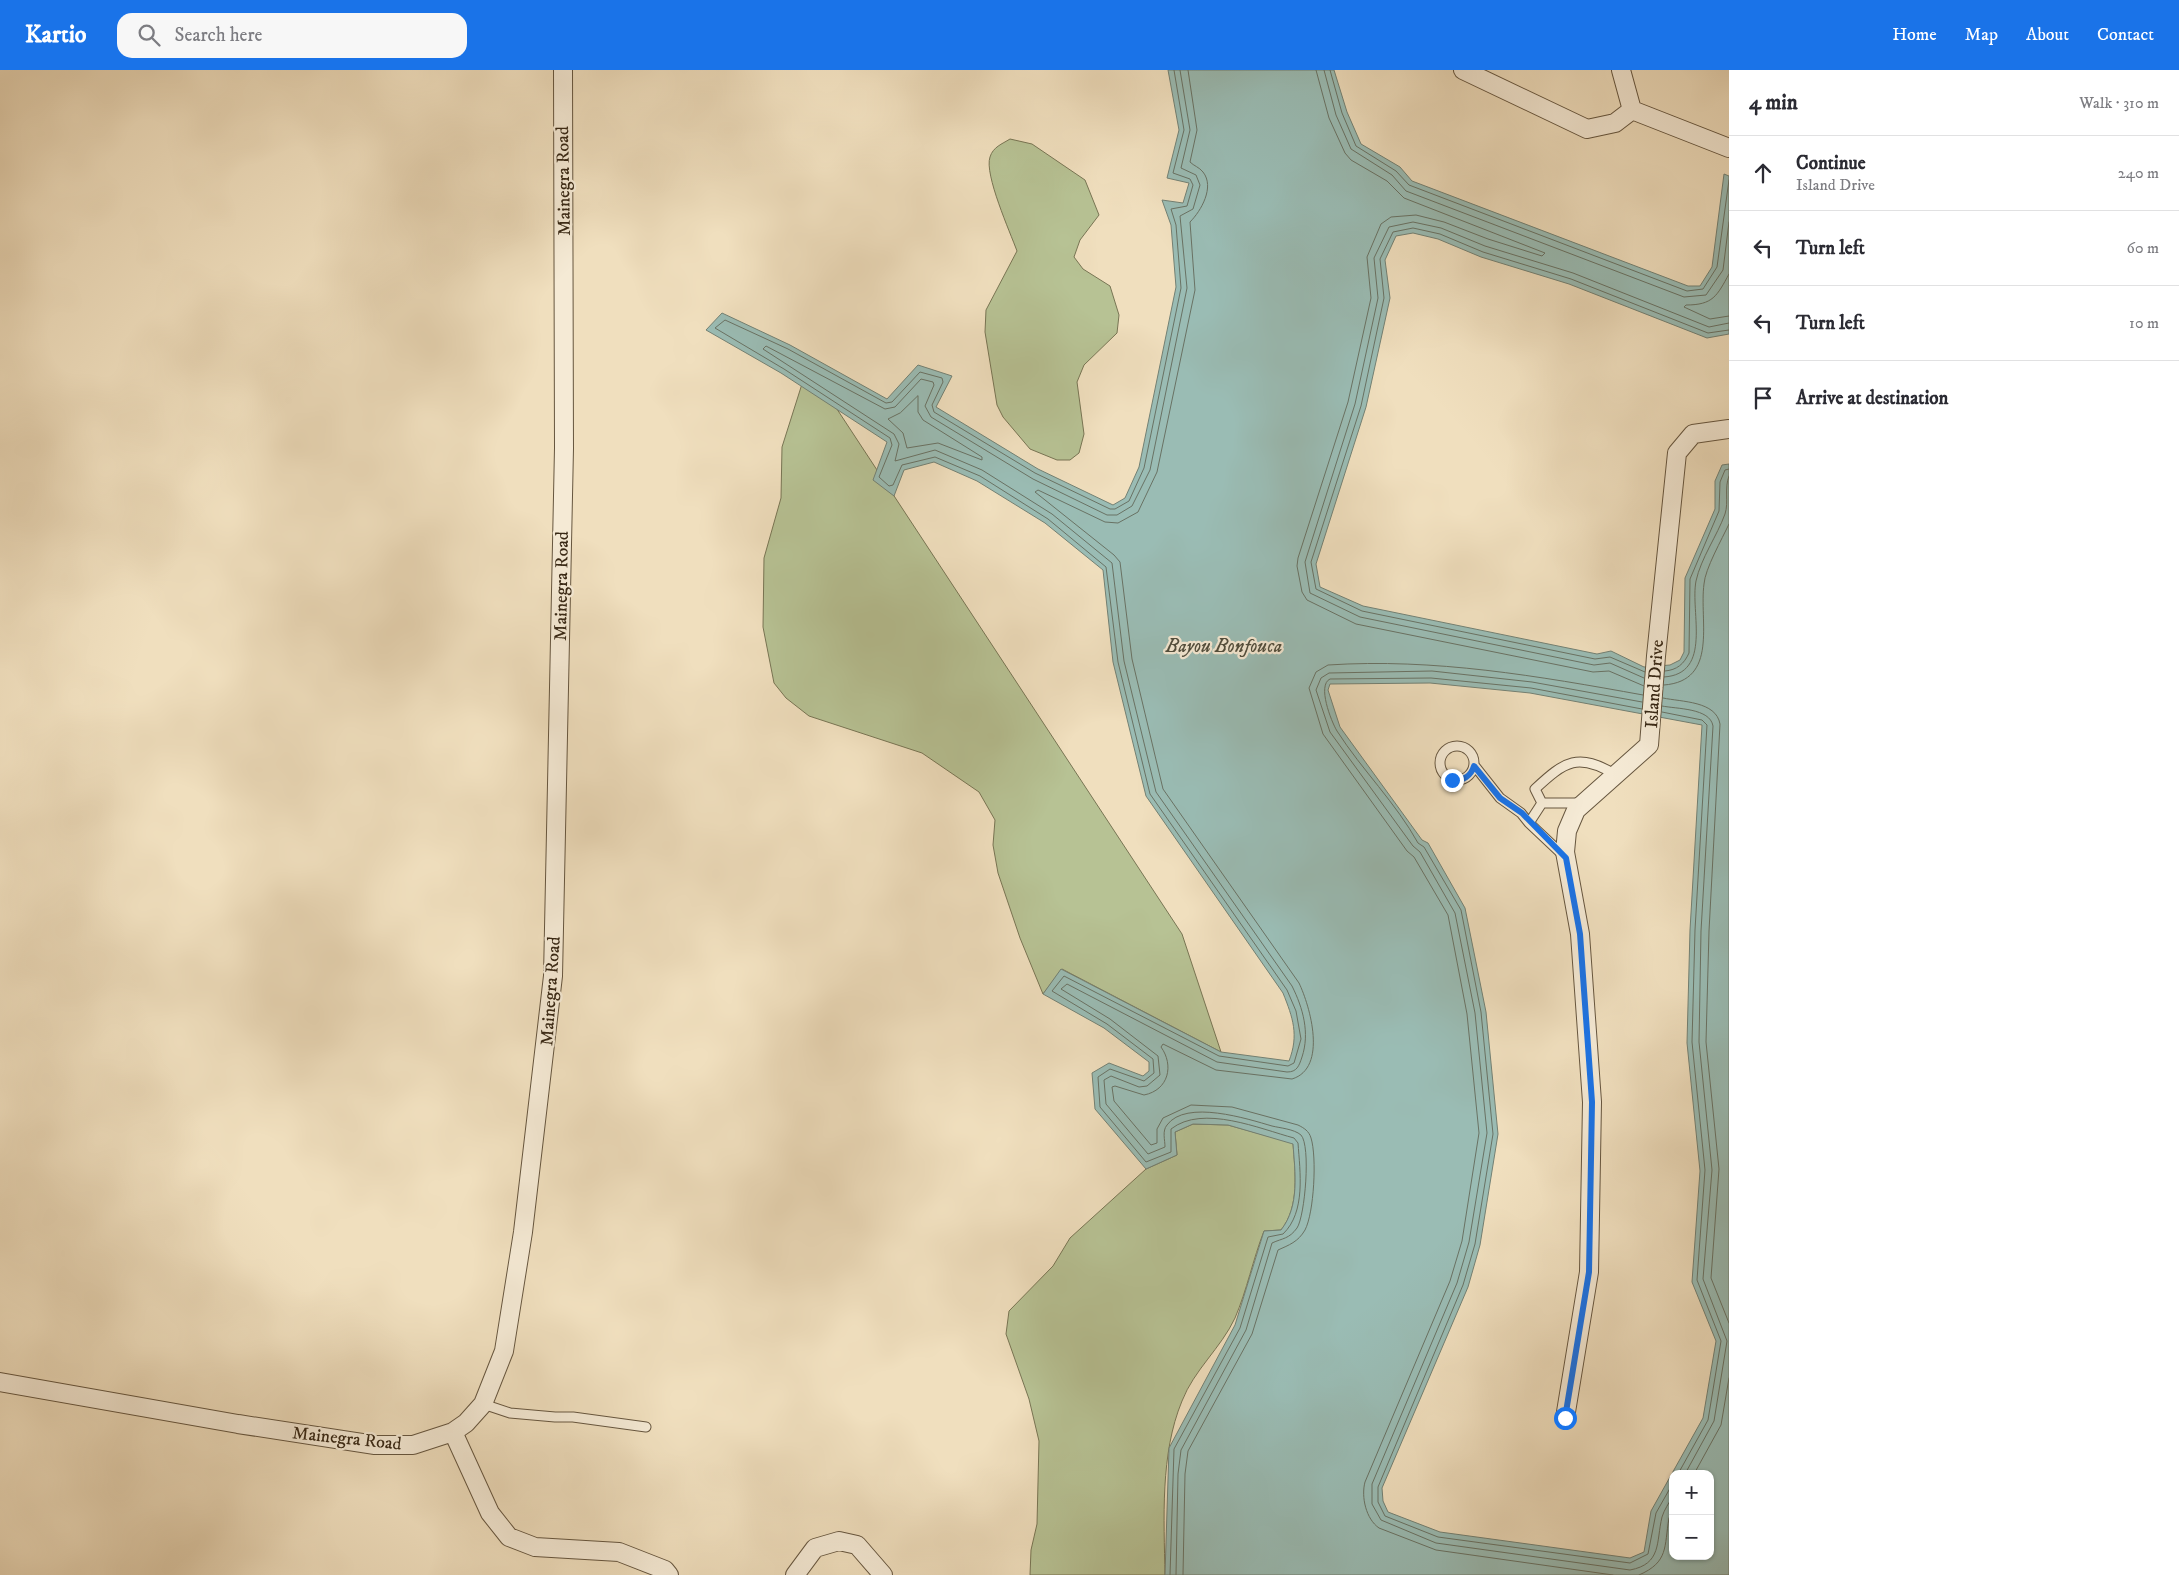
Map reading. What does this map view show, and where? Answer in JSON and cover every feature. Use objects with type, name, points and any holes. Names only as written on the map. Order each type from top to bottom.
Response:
[{"type":"street","name":"Mainegra Road","points":[[0,1382],[238,1424],[375,1444],[413,1445],[453,1432],[466,1422],[483,1404],[506,1342],[523,1232],[553,976],[564,448],[563,70]]},
{"type":"street","points":[[1463,70],[1587,129],[1615,123],[1632,110]]},
{"type":"street","points":[[1621,70],[1632,110]]},
{"type":"street","points":[[1632,110],[1725,146]]},
{"type":"street","name":"Island Drive","points":[[1565,1418],[1589,1272],[1592,1102],[1580,934],[1566,858],[1567,831],[1576,810],[1649,745],[1676,453],[1693,434],[1729,430]]},
{"type":"street","points":[[453,1432],[490,1513],[509,1537],[535,1547],[619,1552],[665,1570],[669,1575]]},
{"type":"street","points":[[795,1575],[815,1548],[839,1541],[857,1545],[883,1575]]},
{"type":"lane","points":[[1542,803],[1535,789],[1557,769],[1581,761],[1597,764],[1616,775]]},
{"type":"lane","points":[[1474,766],[1500,798],[1522,813],[1529,823],[1566,858]]},
{"type":"lane","points":[[1529,823],[1542,803]]},
{"type":"lane","points":[[1542,803],[1583,803]]},
{"type":"lane","points":[[483,1404],[510,1413],[555,1418],[573,1417],[646,1427]]},
{"type":"green space","points":[[1010,139],[1032,144],[1085,180],[1099,215],[1080,240],[1074,257],[1083,269],[1110,286],[1119,315],[1117,333],[1084,365],[1077,382],[1084,434],[1079,453],[1070,460],[1057,460],[1030,449],[1003,417],[997,405],[985,332],[986,310],[1017,251],[994,189],[989,165],[993,151]]},
{"type":"green space","points":[[808,365],[1182,934],[1221,1052],[1062,969],[1043,994],[1020,938],[998,873],[993,845],[995,820],[979,792],[922,753],[809,716],[786,698],[774,683],[763,627],[764,558],[781,498],[782,447]]},
{"type":"green space","points":[[1193,1124],[1228,1125],[1293,1143],[1295,1188],[1294,1200],[1287,1221],[1281,1230],[1264,1231],[1235,1318],[1193,1379],[1175,1421],[1170,1443],[1165,1487],[1165,1575],[1030,1575],[1031,1550],[1037,1524],[1039,1441],[1029,1399],[1006,1334],[1009,1311],[1053,1266],[1070,1238],[1146,1169],[1177,1155],[1175,1132]]},
{"type":"water","name":"Bayou Bonfouca","points":[[1168,70],[1334,70],[1347,112],[1361,144],[1400,167],[1412,181],[1688,286],[1700,286],[1712,267],[1724,174],[1729,176],[1729,334],[1707,338],[1569,284],[1481,257],[1438,239],[1413,233],[1396,236],[1385,260],[1390,298],[1366,407],[1316,564],[1320,587],[1363,606],[1597,654],[1611,651],[1644,667],[1670,665],[1680,660],[1684,652],[1685,578],[1715,509],[1715,481],[1722,465],[1729,464],[1729,1575],[1165,1575],[1169,1448],[1235,1325],[1264,1231],[1281,1230],[1287,1221],[1294,1200],[1295,1188],[1293,1144],[1228,1125],[1193,1124],[1175,1132],[1177,1155],[1146,1169],[1095,1109],[1092,1073],[1109,1063],[1143,1076],[1149,1071],[1149,1062],[1104,1028],[1043,994],[1061,969],[1221,1052],[1289,1061],[1294,1043],[1294,1027],[1287,1002],[1283,993],[1146,796],[1113,662],[1103,570],[1045,523],[977,481],[934,462],[904,470],[894,496],[873,480],[887,442],[781,373],[706,330],[722,313],[790,345],[887,399],[918,365],[952,376],[936,407],[1038,469],[1113,505],[1125,498],[1139,467],[1176,287],[1171,225],[1162,200],[1183,203],[1189,183],[1167,178],[1179,130]],"holes":[[[1430,683],[1530,693],[1702,725],[1690,930],[1687,1043],[1700,1171],[1692,1282],[1716,1341],[1703,1418],[1674,1470],[1714,1470],[1714,1560],[1669,1560],[1669,1479],[1651,1511],[1644,1552],[1630,1558],[1440,1532],[1388,1512],[1383,1501],[1382,1488],[1468,1287],[1480,1245],[1498,1134],[1486,1012],[1465,908],[1428,843],[1422,840],[1340,727],[1328,690],[1330,684]]]},
{"type":"route","points":[[1452,780],[1464,779],[1469,776],[1474,766],[1500,798],[1522,813],[1529,823],[1566,858],[1580,934],[1592,1102],[1589,1272],[1565,1418]]}]
